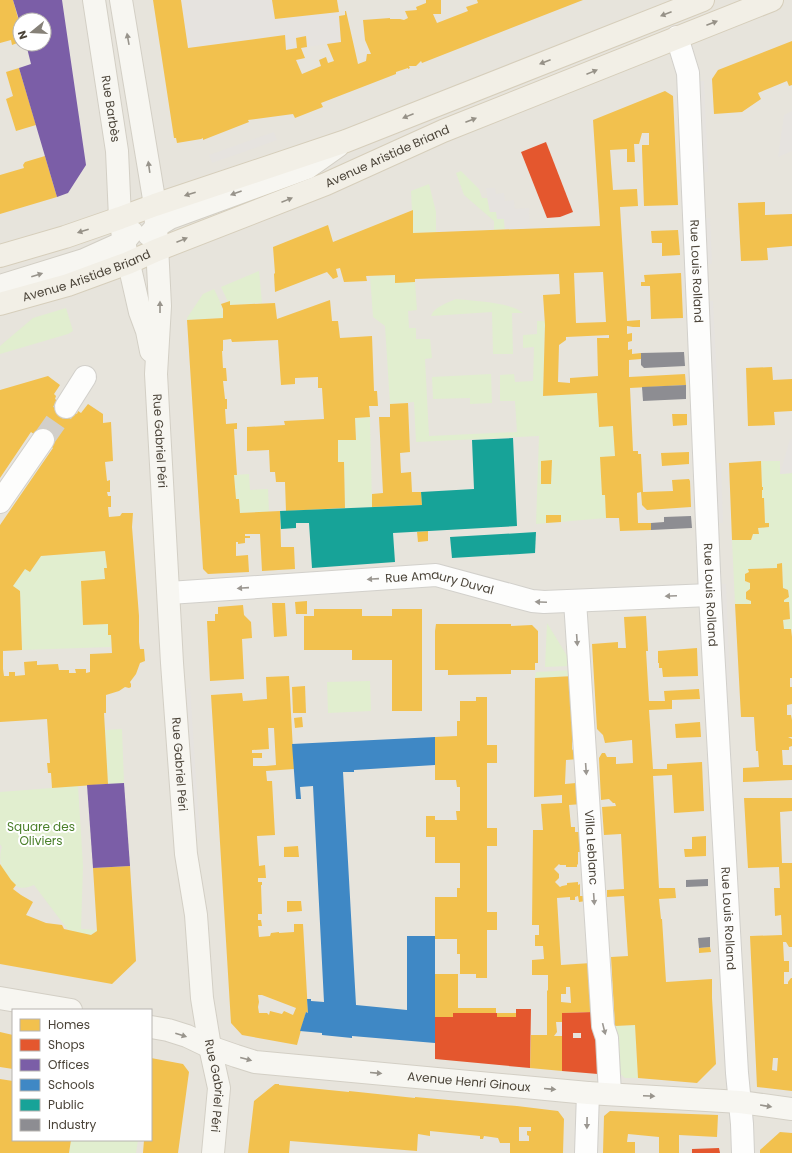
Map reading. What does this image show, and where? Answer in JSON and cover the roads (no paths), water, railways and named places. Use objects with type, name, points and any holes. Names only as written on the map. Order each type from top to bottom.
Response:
[{"type":"main road","name":"Rue Barbès","points":[[94,0],[117,152],[120,218]]},
{"type":"main road","points":[[121,0],[156,215],[128,263]]},
{"type":"main road","points":[[0,256],[64,237],[120,218],[156,215],[702,0]]},
{"type":"main road","name":"Avenue Aristide Briand","points":[[0,304],[68,285],[128,263],[157,250],[312,190],[443,131],[772,0]]},
{"type":"main road","points":[[0,286],[84,260],[124,242],[156,215]]},
{"type":"main road","name":"Rue Gabriel Péri","points":[[156,215],[160,306],[156,374],[175,702],[186,854],[196,915],[202,998],[210,1047],[219,1088],[214,1153]]},
{"type":"main road","name":"Rue Gabriel Péri","points":[[120,218],[128,263],[140,312],[147,332],[156,374]]},
{"type":"main road","points":[[0,998],[65,1009]]},
{"type":"main road","name":"Avenue Henri Ginoux","points":[[152,1027],[187,1036],[210,1047],[255,1062],[588,1093],[740,1102],[792,1109]]},
{"type":"street","name":"Rue Louis Rolland","points":[[677,37],[688,73],[710,595],[737,1078],[742,1124],[743,1153]]},
{"type":"street","points":[[66,407],[85,377]]},
{"type":"street","points":[[0,502],[43,440]]},
{"type":"street","name":"Rue Amaury Duval","points":[[169,593],[436,575],[532,601],[544,602],[710,595]]},
{"type":"street","name":"Villa Leblanc","points":[[575,601],[602,1018],[607,1038],[610,1094]]},
{"type":"street","points":[[586,1153],[588,1093]]},
{"type":"tunnel","points":[[43,440],[66,407]]},
{"type":"park label","name":"Square des Oliviers","points":[[41,834]]}]
